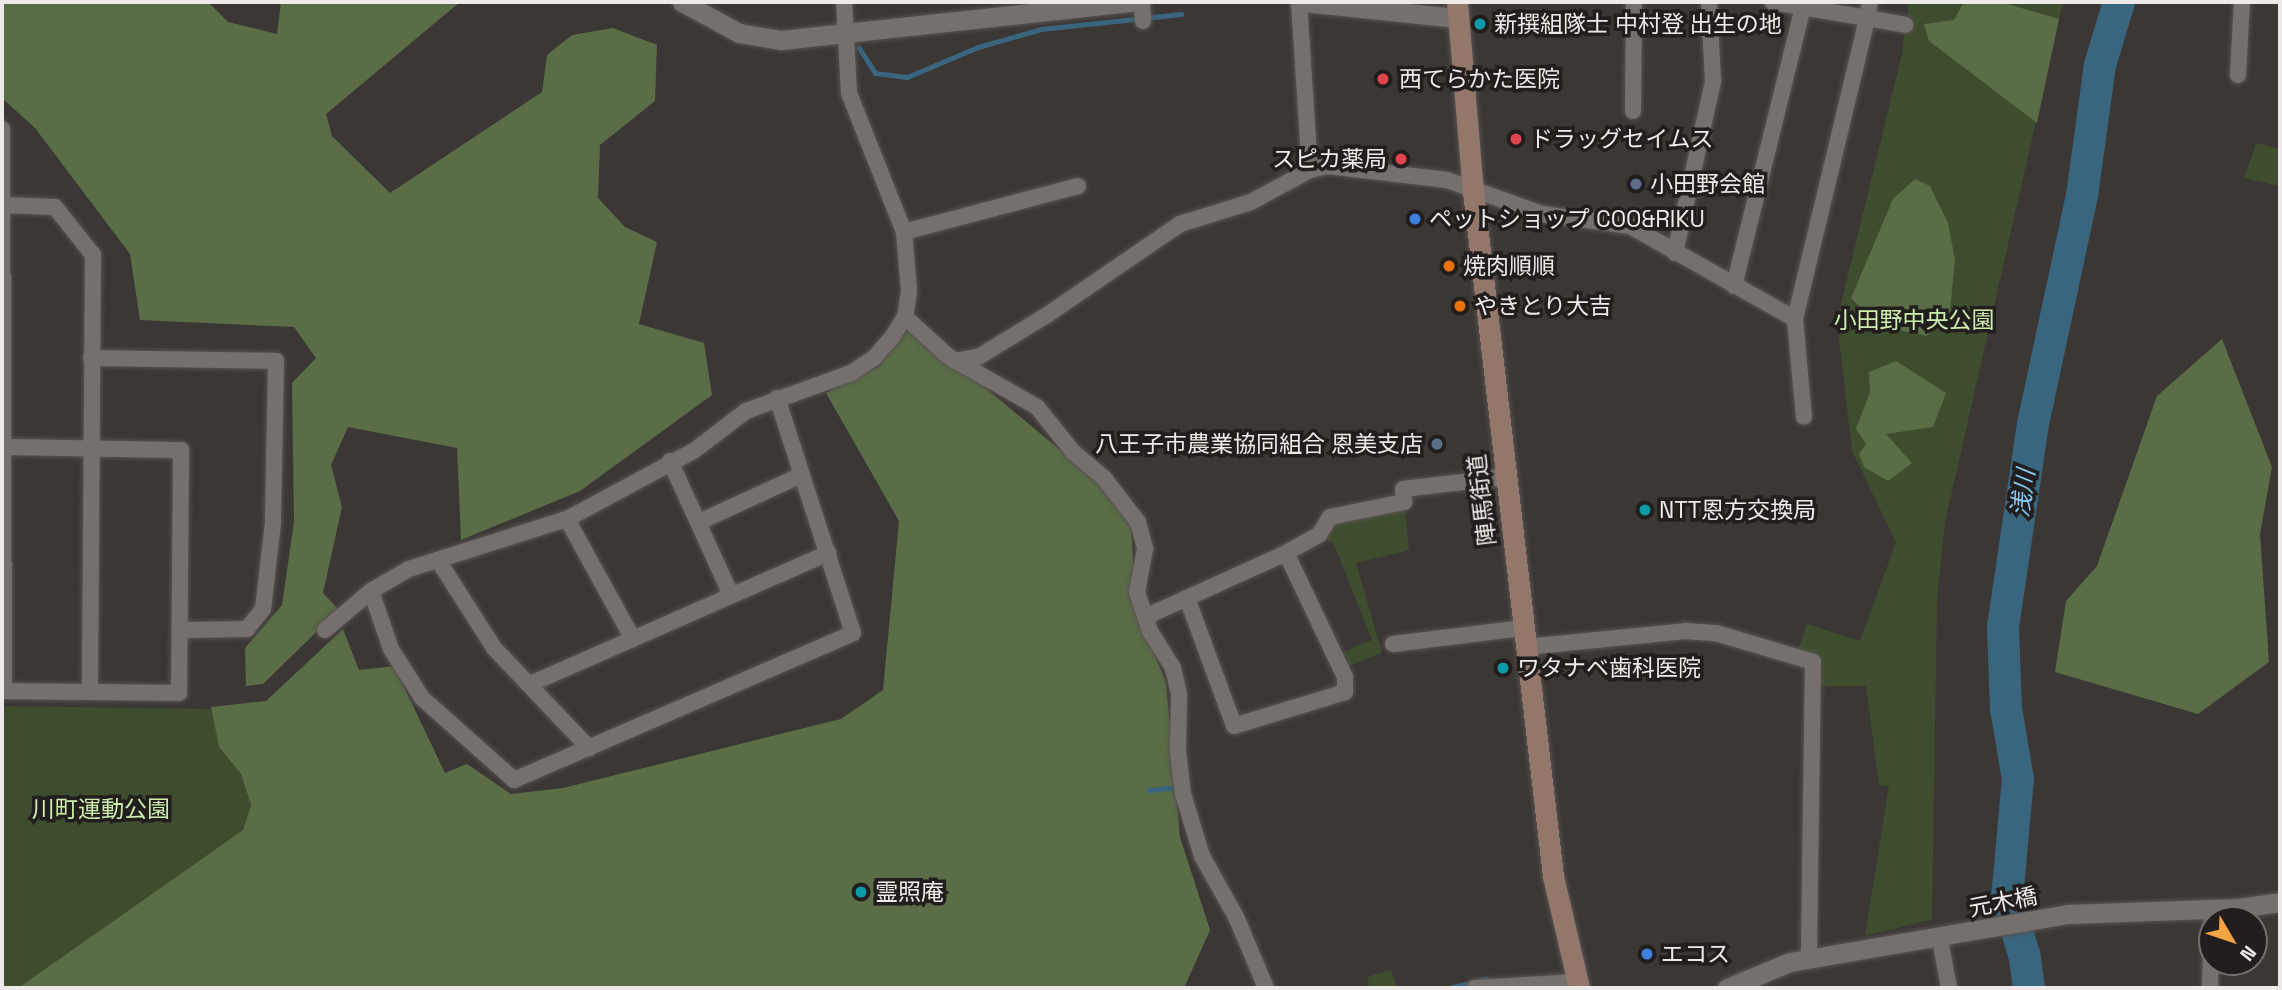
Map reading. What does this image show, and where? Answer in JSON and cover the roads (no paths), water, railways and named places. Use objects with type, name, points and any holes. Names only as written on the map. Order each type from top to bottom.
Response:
[{"type":"main road","name":"陣馬街道","points":[[1457,10],[1473,191],[1553,876],[1578,985]]},
{"type":"street","points":[[682,2],[759,39],[842,33],[1022,7],[1140,9]]},
{"type":"street","points":[[325,630],[371,591],[408,569],[567,519],[670,461],[695,450],[746,411],[863,365],[874,358],[905,317],[909,291],[904,232],[849,93],[842,33],[844,2]]},
{"type":"street","points":[[1310,170],[1302,2],[1457,10]]},
{"type":"street","points":[[1633,111],[1634,2]]},
{"type":"street","points":[[1675,253],[1713,81],[1709,2]]},
{"type":"street","points":[[1772,2],[1868,10],[1905,25]]},
{"type":"street","points":[[2238,75],[2242,2]]},
{"type":"street","points":[[1734,286],[1801,5]]},
{"type":"street","points":[[1804,417],[1795,319],[1868,10]]},
{"type":"street","points":[[2,129],[2,447],[3,691],[179,693],[181,450],[2,447]]},
{"type":"street","points":[[955,361],[980,356],[1047,315],[1180,224],[1251,202],[1310,170],[1328,166],[1447,180],[1542,214],[1630,226],[1795,319]]},
{"type":"street","points":[[904,232],[1078,186]]},
{"type":"street","points":[[2,205],[55,207],[93,255],[90,692]]},
{"type":"street","points":[[905,317],[955,361],[1037,407],[1073,452],[1124,501],[1138,522],[1145,548],[1137,592],[1145,617],[1173,668],[1180,694],[1181,780],[1202,856],[1237,919],[1266,988]]},
{"type":"street","points":[[92,358],[276,361],[272,523],[263,610],[247,629],[180,630]]},
{"type":"street","points":[[371,591],[391,649],[422,698],[514,780],[853,633],[777,398]]},
{"type":"street","points":[[670,461],[731,595]]},
{"type":"street","points":[[699,522],[801,475]]},
{"type":"street","points":[[1145,617],[1286,553],[1319,535],[1330,517],[1404,502],[1403,489],[1505,477]]},
{"type":"street","points":[[567,519],[634,639]]},
{"type":"street","points":[[530,684],[829,553]]},
{"type":"street","points":[[1187,598],[1234,726],[1345,692],[1345,677],[1286,553]]},
{"type":"street","points":[[438,560],[494,648],[589,748]]},
{"type":"street","points":[[1393,644],[1685,631],[1716,633],[1813,662],[1809,959]]},
{"type":"street","name":"元木橋","points":[[2241,906],[2280,902]]},
{"type":"street","name":"元木橋","points":[[1727,988],[1775,967],[1809,959],[1943,938],[2068,914],[2198,909]]},
{"type":"street","points":[[1943,938],[1949,988]]},
{"type":"street","points":[[1475,988],[1578,985]]},
{"type":"waterway","name":"浅川","points":[[2029,988],[2024,954],[2007,899],[2018,779],[2006,709],[2003,627],[2033,424],[2082,196],[2100,65],[2119,2]]},
{"type":"waterway","points":[[859,48],[875,73],[907,77],[978,47],[1041,29],[1181,14]]},
{"type":"waterway","points":[[1149,790],[1178,787]]},
{"type":"waterway","points":[[1449,988],[1486,979]]},
{"type":"place","name":"新撰組隊士 中村登 出生の地","points":[[1480,24]]},
{"type":"place","name":"西てらかた医院","points":[[1383,79]]},
{"type":"place","name":"ドラッグセイムス","points":[[1516,139]]},
{"type":"place","name":"スピカ薬局","points":[[1401,159]]},
{"type":"place","name":"小田野会館","points":[[1636,184]]},
{"type":"place","name":"ペットショップ COO&RIKU","points":[[1415,219]]},
{"type":"place","name":"焼肉順順","points":[[1449,266]]},
{"type":"place","name":"やきとり大吉","points":[[1460,306]]},
{"type":"place","name":"八王子市農業協同組合 恩美支店","points":[[1437,444]]},
{"type":"place","name":"NTT恩方交換局","points":[[1645,510]]},
{"type":"place","name":"ワタナベ歯科医院","points":[[1503,668]]},
{"type":"place","name":"霊照庵","points":[[861,892]]},
{"type":"place","name":"エコス","points":[[1647,954]]},
{"type":"park label","name":"小田野中央公園","points":[[1914,320]]},
{"type":"park label","name":"川町運動公園","points":[[101,809]]}]
